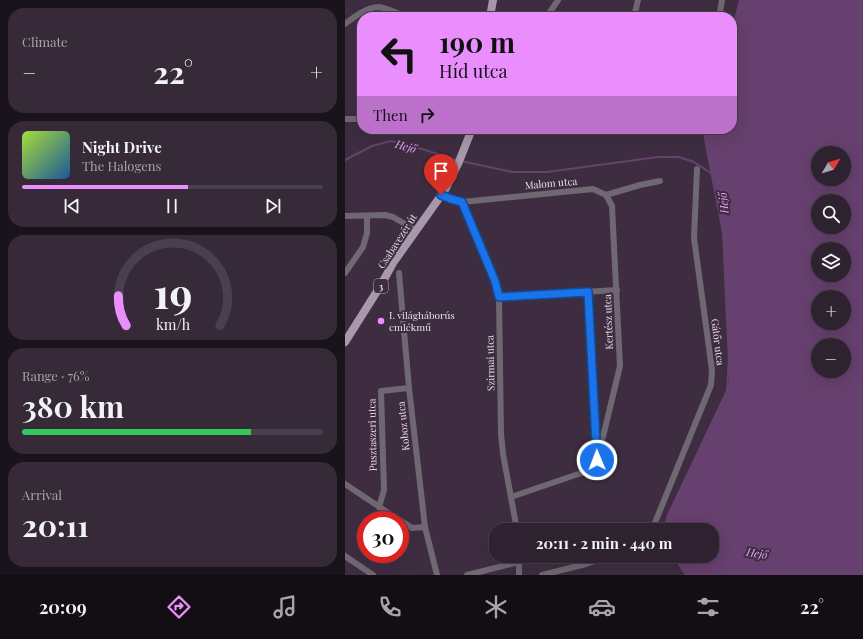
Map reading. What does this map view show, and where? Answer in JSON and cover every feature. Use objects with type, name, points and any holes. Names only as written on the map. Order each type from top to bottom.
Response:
[{"type":"main road","points":[[491,12],[493,0]]},
{"type":"main road","name":"Csabavezér út","points":[[345,342],[393,263],[441,195],[462,156],[470,134]]},
{"type":"street","points":[[549,12],[558,0]]},
{"type":"street","points":[[635,12],[638,0]]},
{"type":"street","points":[[720,12],[723,0]]},
{"type":"street","points":[[363,12],[379,8],[394,12]]},
{"type":"street","points":[[345,24],[357,16]]},
{"type":"street","points":[[345,119],[357,119]]},
{"type":"street","name":"Gátőr utca","points":[[655,523],[711,385],[712,378],[695,238],[697,169]]},
{"type":"street","points":[[606,195],[660,181]]},
{"type":"street","name":"Malom utca","points":[[441,195],[462,202],[593,189],[606,195]]},
{"type":"street","name":"Kertész utca","points":[[597,446],[602,440],[620,366],[612,206],[606,195]]},
{"type":"street","name":"Szirmai utca","points":[[462,202],[495,281],[499,297],[501,434],[503,454],[516,523]]},
{"type":"street","points":[[345,216],[385,215],[393,217],[415,230]]},
{"type":"street","points":[[345,273],[363,247],[367,233],[367,216]]},
{"type":"street","name":"Koboz utca","points":[[399,272],[409,388],[425,527],[437,575]]},
{"type":"street","points":[[499,297],[617,290]]},
{"type":"street","name":"Kertész utca","points":[[511,498],[587,471],[595,465],[597,460],[588,292]]},
{"type":"street","name":"Pusztaszeri utca","points":[[379,507],[384,490],[381,391],[409,388]]},
{"type":"street","points":[[345,484],[385,511]]},
{"type":"street","points":[[409,526],[412,528],[425,527]]},
{"type":"street","points":[[345,556],[373,575]]},
{"type":"street","points":[[467,575],[506,563]]},
{"type":"street","points":[[519,563],[519,575]]},
{"type":"street","points":[[541,575],[589,563]]},
{"type":"shaded area","points":[[739,0],[863,0],[863,575],[685,575],[677,563],[719,563],[719,523],[665,523],[667,515],[729,384],[722,233],[703,134],[737,134],[736,12]]},
{"type":"waterway","name":"Hejő","points":[[345,160],[372,146],[391,141],[457,160]]},
{"type":"waterway","name":"Hejő","points":[[461,161],[512,172],[547,172],[658,157],[678,157],[694,162],[717,177],[721,186],[724,213],[730,339],[724,447],[723,518],[726,537],[733,549],[768,554],[776,557],[779,559],[788,575]]},
{"type":"place","name":"I. világháborús emlékmű","points":[[381,321]]},
{"type":"route","points":[[441,195],[462,202],[495,281],[499,297],[588,292],[597,460]]}]
